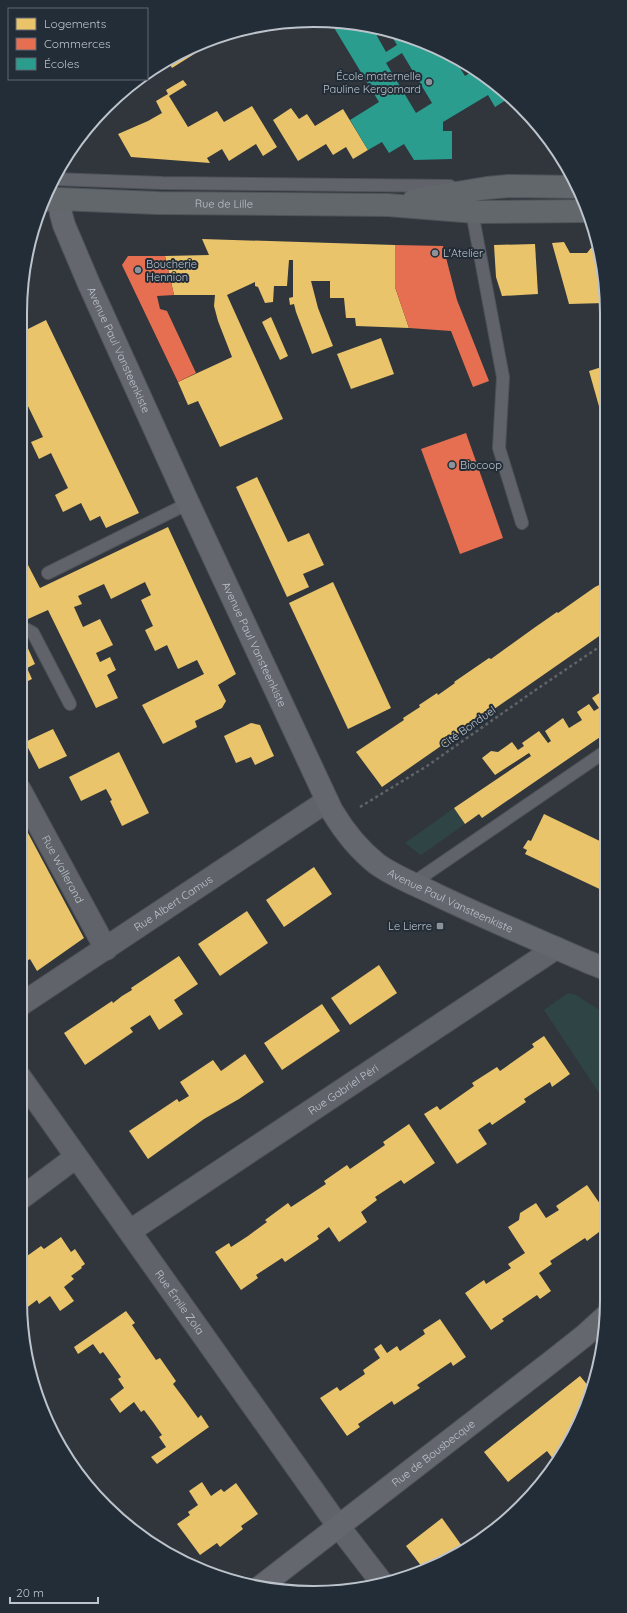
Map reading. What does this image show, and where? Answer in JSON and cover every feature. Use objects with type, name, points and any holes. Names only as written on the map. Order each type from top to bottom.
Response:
[{"type":"main road","name":"Rue de Lille","points":[[388,205],[472,190],[509,186],[570,187]]},
{"type":"main road","name":"Rue de Lille","points":[[54,193],[158,203],[388,205],[472,212],[581,210]]},
{"type":"street","name":"Avenue Paul Vansteenkiste","points":[[53,197],[73,247],[189,503],[327,801],[351,840],[373,860],[396,875],[556,948],[597,965]]},
{"type":"street","name":"Rue Albert Camus","points":[[27,1000],[327,801]]},
{"type":"street","name":"Rue Wallerand","points":[[27,803],[106,949]]},
{"type":"street","name":"Rue Gabriel Péri","points":[[130,1231],[556,948]]},
{"type":"street","name":"Rue Émile Zola","points":[[27,1088],[339,1527],[378,1578]]},
{"type":"street","points":[[27,1194],[76,1157]]},
{"type":"street","name":"Rue de Bousbecque","points":[[267,1582],[578,1341],[599,1323]]},
{"type":"lane","points":[[54,193],[162,183],[509,186]]},
{"type":"lane","points":[[472,212],[503,377],[499,448],[522,522]]},
{"type":"lane","points":[[48,573],[189,503]]},
{"type":"lane","points":[[27,629],[33,632],[70,704]]},
{"type":"lane","points":[[413,883],[600,754]]},
{"type":"path","name":"Cité Bonduel","points":[[338,821],[427,766],[600,646]]},
{"type":"green space","points":[[454,808],[465,824],[421,855],[405,843]]},
{"type":"green space","points":[[568,993],[576,995],[600,1010],[600,1094],[544,1010]]},
{"type":"building: Logements","points":[[197,52],[172,68],[170,65]]},
{"type":"building: Logements","points":[[183,80],[187,85],[169,96],[188,127],[217,111],[224,122],[252,106],[277,147],[263,156],[256,144],[229,161],[222,149],[207,158],[210,163],[131,157],[118,134],[162,113],[156,101],[168,94],[166,90]]},
{"type":"building: Logements","points":[[291,108],[299,119],[307,114],[315,126],[343,109],[368,150],[353,159],[346,147],[333,155],[326,144],[298,161],[273,120]]},
{"type":"building: Logements","points":[[202,239],[395,245],[395,287],[409,328],[356,326],[355,318],[346,318],[344,298],[330,298],[330,281],[311,281],[318,308],[333,346],[312,354],[294,304],[290,305],[289,298],[293,297],[293,260],[289,260],[287,286],[274,286],[273,302],[265,303],[258,287],[255,286],[255,282],[227,295],[283,419],[220,447],[198,401],[188,405],[178,382],[232,357],[218,321],[214,306],[215,295],[174,295],[165,256],[209,255]]},
{"type":"building: Logements","points":[[564,242],[570,253],[587,253],[592,248],[598,276],[599,303],[569,304],[552,243]]},
{"type":"building: Logements","points":[[535,244],[538,294],[502,296],[496,277],[494,245]]},
{"type":"building: Logements","points":[[271,317],[288,356],[280,360],[262,322]]},
{"type":"building: Logements","points":[[46,320],[139,513],[106,528],[100,516],[90,521],[81,503],[63,512],[55,495],[68,488],[51,453],[39,459],[31,442],[43,437],[27,404],[27,330]]},
{"type":"building: Logements","points":[[381,338],[394,374],[351,389],[337,354]]},
{"type":"building: Logements","points":[[600,368],[600,410],[589,371]]},
{"type":"building: Logements","points":[[257,477],[288,542],[309,533],[324,565],[303,574],[309,587],[287,597],[236,487]]},
{"type":"building: Logements","points":[[168,527],[236,674],[218,685],[226,701],[222,708],[195,721],[197,727],[163,744],[142,705],[204,674],[197,660],[178,669],[167,645],[155,651],[145,630],[153,626],[141,600],[151,595],[145,582],[111,599],[104,584],[78,596],[82,604],[74,607],[83,627],[100,619],[113,645],[96,653],[100,662],[110,657],[116,670],[107,675],[118,698],[96,708],[48,610],[28,619],[27,617],[27,566],[40,588]]},
{"type":"building: Logements","points":[[333,582],[391,708],[348,729],[289,603]]},
{"type":"building: Logements","points":[[600,584],[600,635],[382,787],[356,752],[404,720],[403,718],[420,707],[419,705],[437,693],[438,695],[455,683],[454,682],[489,658],[491,659]]},
{"type":"building: Logements","points":[[27,646],[35,664],[27,668]]},
{"type":"building: Logements","points":[[27,668],[32,679],[27,682]]},
{"type":"building: Logements","points":[[600,692],[600,737],[482,818],[479,814],[465,824],[454,808],[531,756],[529,753],[495,775],[482,758],[491,751],[498,752],[512,742],[518,750],[524,746],[522,743],[539,731],[548,743],[551,741],[545,731],[563,718],[569,728],[582,720],[577,712],[589,704],[594,711],[599,708],[592,698]]},
{"type":"building: Logements","points":[[251,723],[260,725],[274,756],[255,765],[251,757],[236,763],[224,736]]},
{"type":"building: Logements","points":[[53,729],[67,756],[39,769],[27,746],[27,741]]},
{"type":"building: Logements","points":[[119,752],[149,813],[122,826],[106,789],[81,801],[69,777]]},
{"type":"building: Logements","points":[[544,814],[600,841],[600,889],[525,854],[527,850],[523,848],[528,840],[531,841]]},
{"type":"building: Logements","points":[[27,831],[84,938],[37,971],[30,959],[27,961]]},
{"type":"building: Logements","points":[[314,867],[332,894],[284,927],[266,900]]},
{"type":"building: Logements","points":[[247,911],[268,943],[220,976],[198,944]]},
{"type":"building: Logements","points":[[179,956],[198,984],[174,1000],[183,1014],[159,1030],[150,1015],[130,1028],[133,1032],[85,1065],[64,1033],[112,1001],[113,1003],[132,990],[131,988]]},
{"type":"building: Logements","points":[[379,965],[397,993],[350,1025],[331,998]]},
{"type":"building: Logements","points":[[322,1004],[340,1031],[282,1070],[264,1043]]},
{"type":"building: Logements","points":[[544,1036],[570,1074],[552,1087],[550,1082],[524,1099],[526,1102],[492,1125],[490,1122],[478,1130],[487,1144],[457,1164],[424,1114],[437,1106],[440,1110],[474,1086],[472,1083],[497,1067],[500,1071],[534,1047],[532,1044]]},
{"type":"building: Logements","points":[[245,1054],[264,1082],[239,1099],[204,1119],[148,1159],[129,1131],[177,1099],[179,1102],[189,1096],[180,1082],[213,1060],[221,1071]]},
{"type":"building: Logements","points":[[409,1124],[435,1163],[404,1184],[401,1180],[375,1197],[377,1200],[361,1212],[367,1222],[339,1242],[329,1227],[317,1236],[319,1239],[285,1262],[282,1258],[256,1275],[258,1278],[241,1290],[215,1252],[229,1243],[231,1247],[248,1236],[267,1222],[265,1220],[288,1203],[291,1207],[326,1184],[324,1181],[347,1165],[350,1169],[385,1145],[383,1142]]},
{"type":"building: Logements","points":[[587,1185],[600,1204],[600,1231],[587,1241],[585,1238],[550,1261],[552,1264],[539,1273],[551,1291],[540,1299],[537,1295],[502,1319],[504,1321],[491,1330],[465,1293],[484,1280],[486,1284],[511,1268],[508,1264],[525,1253],[508,1227],[519,1220],[520,1213],[536,1203],[546,1218],[559,1210],[556,1206]]},
{"type":"building: Logements","points":[[61,1237],[71,1252],[75,1249],[85,1264],[71,1276],[74,1279],[64,1287],[74,1301],[60,1311],[50,1296],[39,1304],[37,1300],[27,1307],[27,1256],[41,1246],[44,1249]]},
{"type":"building: Logements","points":[[126,1311],[135,1323],[132,1325],[156,1360],[160,1358],[176,1381],[173,1384],[198,1418],[201,1415],[209,1427],[157,1464],[151,1457],[166,1447],[159,1437],[162,1435],[153,1422],[144,1410],[141,1412],[134,1402],[120,1413],[110,1399],[124,1388],[118,1379],[121,1377],[103,1352],[100,1354],[93,1344],[78,1354],[74,1347]]},
{"type":"building: Logements","points":[[440,1319],[466,1357],[453,1366],[451,1362],[417,1385],[420,1388],[394,1405],[392,1401],[358,1424],[360,1427],[347,1436],[320,1398],[337,1387],[340,1391],[365,1374],[363,1370],[380,1358],[374,1349],[381,1344],[387,1353],[397,1346],[400,1351],[425,1334],[423,1330]]},
{"type":"building: Logements","points":[[580,1376],[587,1384],[578,1409],[562,1443],[552,1458],[547,1451],[508,1482],[484,1452]]},
{"type":"building: Logements","points":[[202,1482],[211,1496],[221,1489],[224,1492],[236,1483],[258,1514],[241,1526],[243,1529],[220,1547],[217,1543],[200,1555],[177,1524],[190,1515],[188,1512],[198,1505],[189,1491]]},
{"type":"building: Logements","points":[[442,1518],[461,1545],[420,1565],[406,1546]]},
{"type":"building: Commerces","points":[[395,245],[443,246],[457,300],[489,381],[473,387],[451,331],[409,328],[395,287]]},
{"type":"building: Commerces","points":[[128,256],[165,256],[174,295],[157,296],[160,309],[167,311],[196,373],[178,382],[122,265]]},
{"type":"building: Commerces","points":[[466,433],[503,538],[460,554],[421,449]]},
{"type":"building: Écoles","name":"École maternelle Pauline Kergomard","points":[[334,28],[351,29],[376,35],[386,52],[397,45],[393,38],[423,49],[459,66],[465,76],[470,73],[473,75],[505,101],[495,107],[488,95],[443,122],[443,131],[452,131],[452,159],[414,160],[404,144],[389,153],[382,142],[368,150],[350,120],[379,102]],"holes":[[[402,53],[432,103],[416,113],[386,63]]]},
{"type":"place","name":"École maternelle Pauline Kergomard","points":[[429,82]]},
{"type":"place","name":"L'Atelier","points":[[435,253]]},
{"type":"place","name":"Boucherie Hennion","points":[[138,270]]},
{"type":"place","name":"Biocoop","points":[[452,465]]},
{"type":"place","name":"Le Lierre","points":[[440,926]]}]
